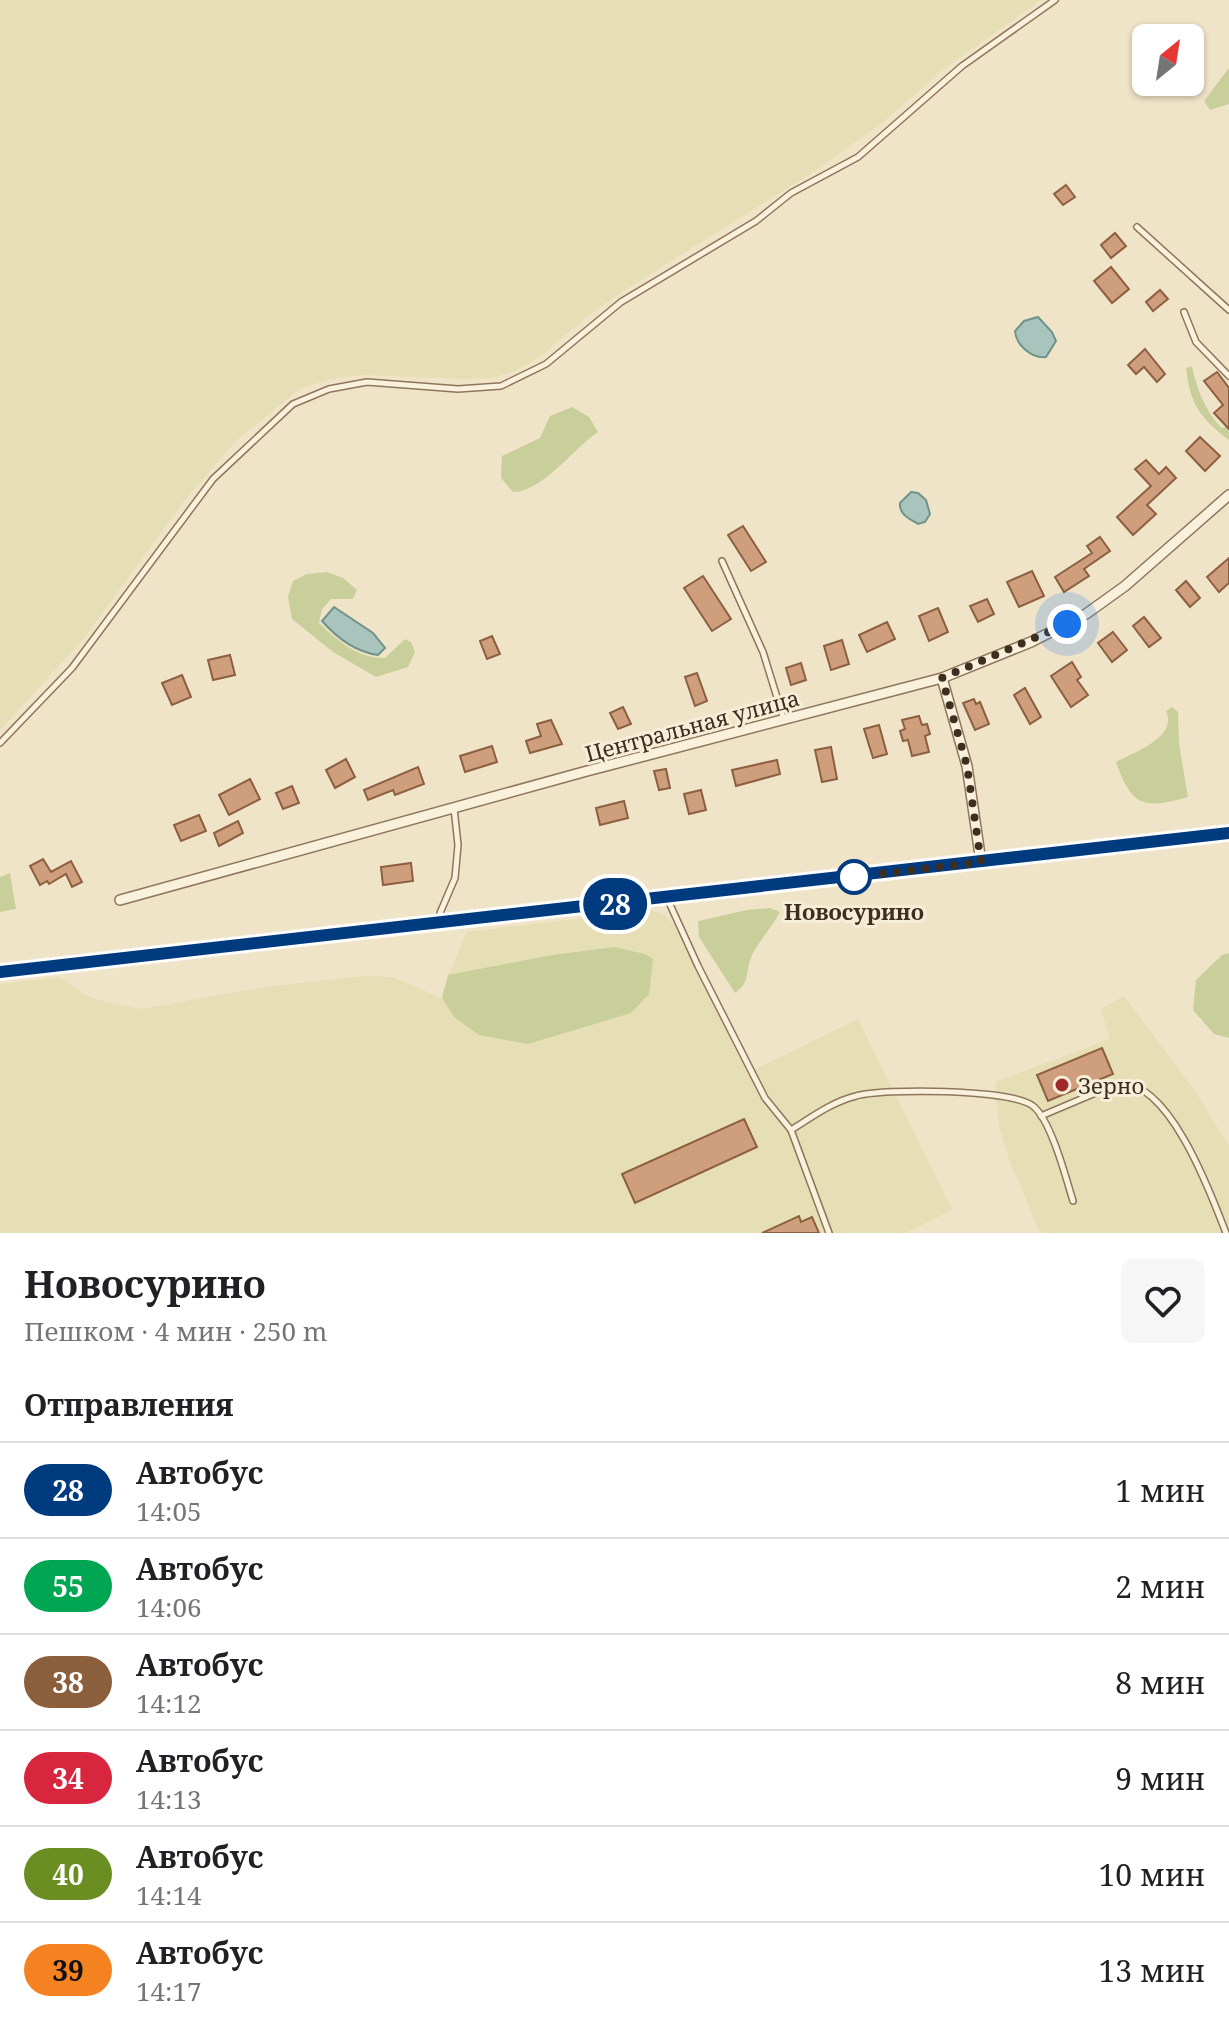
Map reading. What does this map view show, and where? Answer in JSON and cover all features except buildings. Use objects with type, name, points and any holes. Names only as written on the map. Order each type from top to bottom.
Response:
[{"type":"main road","points":[[0,972],[1229,833]]},
{"type":"street","name":"Центральная улица","points":[[120,900],[454,807],[942,678],[1031,642],[1095,609],[1229,495]]},
{"type":"street","points":[[942,678],[967,766],[981,862]]},
{"type":"lane","points":[[0,743],[72,668],[213,479],[293,404],[329,389],[367,382],[458,389],[501,386],[546,364],[621,302],[756,221],[791,193],[858,157],[962,66],[1055,0]]},
{"type":"lane","points":[[1137,227],[1229,310]]},
{"type":"lane","points":[[1184,312],[1196,342],[1229,376]]},
{"type":"lane","points":[[722,561],[763,652],[784,720]]},
{"type":"lane","points":[[440,922],[440,913],[455,878],[458,845],[454,807]]},
{"type":"lane","points":[[667,898],[691,953],[765,1098],[791,1130],[829,1233]]},
{"type":"lane","points":[[1041,1116],[1119,1083],[1125,1082],[1147,1093],[1182,1135],[1204,1175],[1226,1233]]},
{"type":"lane","points":[[791,1130],[841,1101],[879,1091],[1003,1098],[1027,1103],[1041,1116],[1073,1201]]},
{"type":"shaded area","points":[[0,0],[1041,0],[944,69],[882,123],[818,169],[622,292],[589,315],[540,357],[515,371],[493,378],[462,379],[365,375],[331,379],[301,388],[236,441],[184,501],[82,641],[0,730]]},
{"type":"shaded area","points":[[651,910],[665,915],[674,925],[747,1073],[858,1019],[952,1210],[906,1233],[0,1233],[0,984],[60,977],[82,993],[99,1000],[141,1009],[264,987],[363,976],[392,977],[442,998],[454,1017],[614,947],[552,955],[448,975],[467,932]]},
{"type":"shaded area","points":[[1124,996],[1195,1091],[1229,1146],[1229,1233],[1044,1233],[1038,1229],[999,1127],[995,1082],[1110,1039],[1101,1009]]},
{"type":"green space","points":[[1229,68],[1229,104],[1210,110],[1204,101]]},
{"type":"green space","points":[[1192,366],[1199,391],[1211,415],[1222,428],[1229,426],[1229,440],[1211,425],[1194,401],[1186,368]]},
{"type":"green space","points":[[572,407],[589,417],[598,432],[546,478],[524,490],[513,492],[501,478],[502,456],[540,438],[550,416]]},
{"type":"green space","points":[[327,572],[343,578],[357,590],[353,599],[331,599],[322,609],[319,623],[349,647],[375,657],[385,658],[405,639],[411,642],[415,652],[408,667],[376,677],[333,652],[292,619],[288,597],[293,581],[307,574]]},
{"type":"green space","points":[[1172,707],[1178,712],[1179,744],[1188,797],[1160,803],[1141,801],[1128,788],[1116,762],[1160,736],[1166,729],[1166,711]]},
{"type":"green space","points":[[10,873],[16,909],[0,912],[0,877]]},
{"type":"green space","points":[[770,908],[780,912],[753,953],[745,981],[735,993],[699,937],[698,921]]},
{"type":"green space","points":[[614,947],[645,954],[653,959],[649,994],[631,1013],[528,1044],[479,1035],[454,1017],[442,998],[448,975],[552,955]]},
{"type":"green space","points":[[1229,953],[1229,1038],[1214,1034],[1193,1010],[1196,980],[1222,955]]},
{"type":"water","points":[[1038,317],[1056,341],[1046,357],[1035,356],[1026,350],[1018,341],[1015,331],[1024,321]]},
{"type":"water","points":[[911,492],[918,493],[926,500],[930,514],[925,522],[918,524],[901,511],[900,503]]},
{"type":"water","points":[[334,607],[373,633],[385,648],[378,655],[341,638],[322,621]]},
{"type":"bus line","name":"28","points":[[0,972],[1229,833]]},
{"type":"place","name":"Новосурино","points":[[854,877]]},
{"type":"place","name":"Зерно","points":[[1062,1085]]},
{"type":"route","points":[[854,877],[981,862],[967,766],[942,678],[1067,624]]}]
